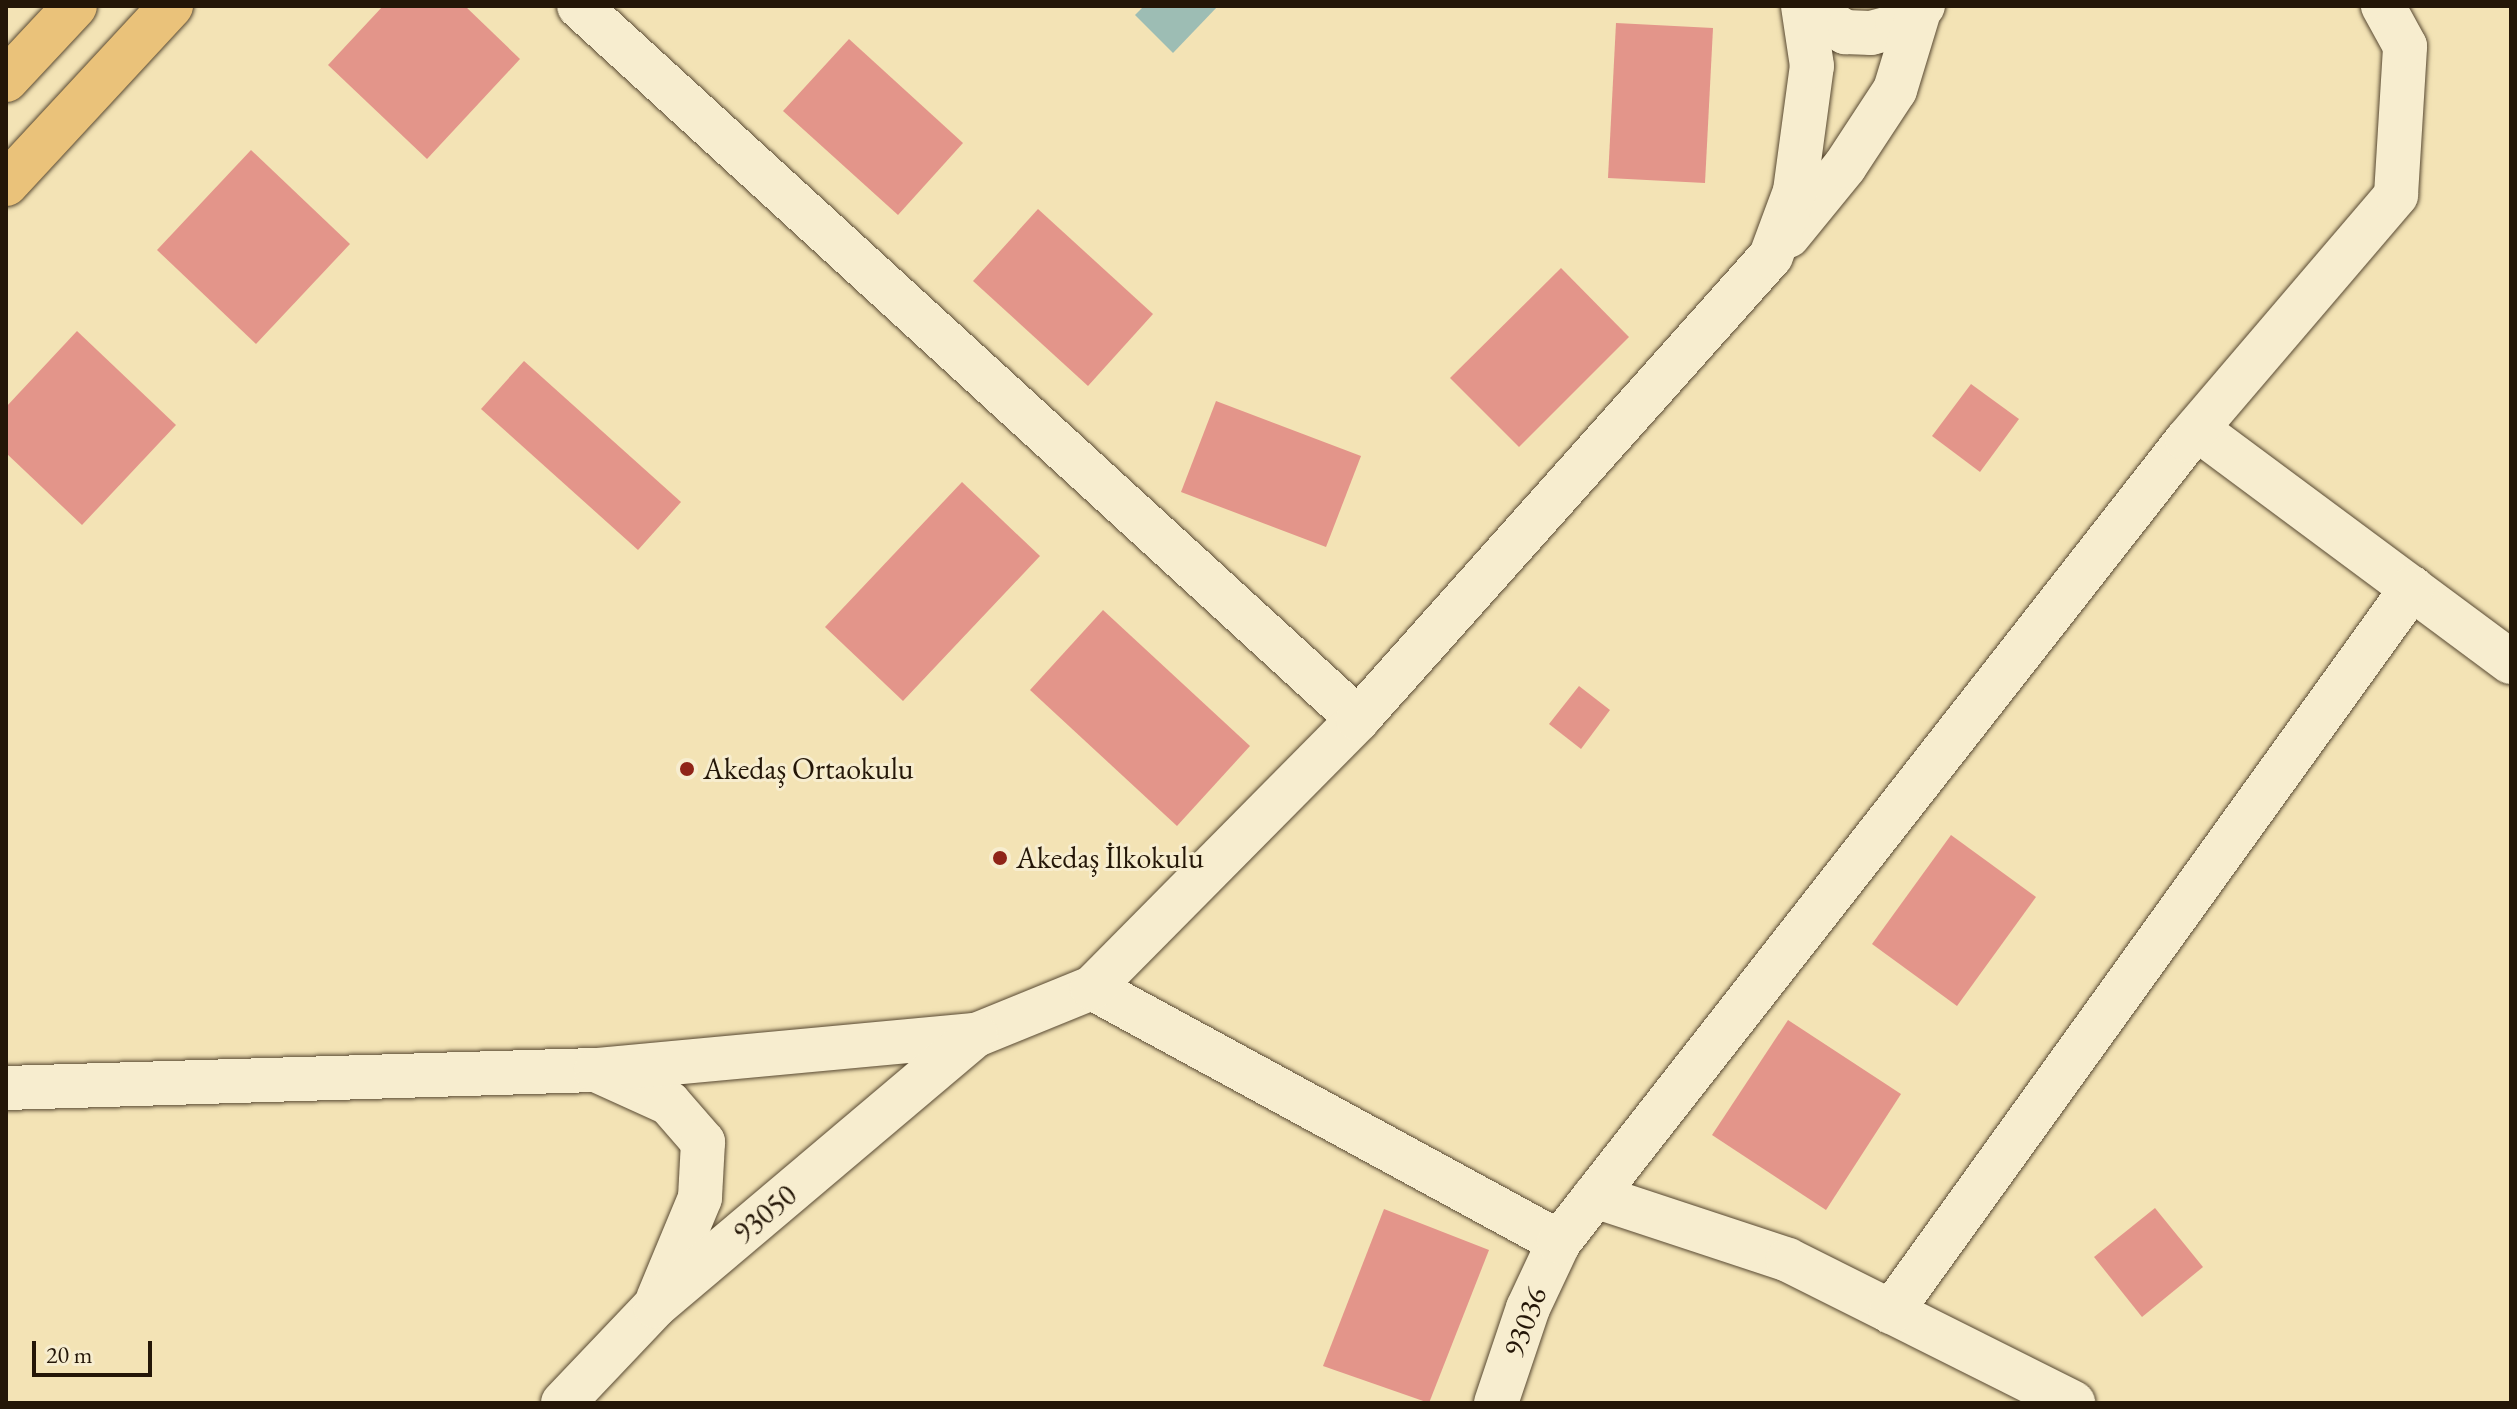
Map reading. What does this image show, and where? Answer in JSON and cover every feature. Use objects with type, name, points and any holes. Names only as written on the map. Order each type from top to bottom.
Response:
[{"type":"main road","points":[[6,80],[75,6]]},
{"type":"main road","points":[[6,184],[171,6]]},
{"type":"street","points":[[579,6],[1358,719]]},
{"type":"street","points":[[1771,256],[1795,191],[1812,66],[1804,6]]},
{"type":"street","points":[[1804,6],[1845,32],[1871,33],[1897,26],[1921,9]]},
{"type":"street","name":"93036","points":[[1496,1403],[1528,1308],[1559,1242],[2197,429],[2396,195],[2405,46],[2383,6]]},
{"type":"street","points":[[6,1088],[596,1070],[976,1035],[1092,988],[1358,719],[1771,256],[1845,166],[1895,90],[1921,9]]},
{"type":"street","points":[[2197,429],[2511,662]]},
{"type":"street","points":[[1891,1312],[2412,588]]},
{"type":"street","points":[[1092,988],[1559,1242]]},
{"type":"street","name":"93050","points":[[563,1403],[655,1306],[976,1035]]},
{"type":"street","points":[[596,1070],[669,1103],[703,1142],[700,1198],[655,1306]]},
{"type":"street","points":[[1595,1196],[1788,1260],[2073,1403]]},
{"type":"water","points":[[1144,6],[1218,6],[1173,53],[1135,15]]},
{"type":"building","points":[[383,6],[465,6],[520,59],[427,159],[328,65]]},
{"type":"building","points":[[1616,23],[1713,28],[1705,183],[1608,178]]},
{"type":"building","points":[[849,39],[963,143],[898,215],[783,111]]},
{"type":"building","points":[[251,150],[350,244],[256,344],[157,250]]},
{"type":"building","points":[[1038,209],[1153,314],[1088,386],[973,281]]},
{"type":"building","points":[[1561,268],[1629,337],[1519,447],[1450,378]]},
{"type":"building","points":[[77,331],[176,425],[82,525],[6,453],[6,407]]},
{"type":"building","points":[[524,361],[681,502],[638,550],[481,409]]},
{"type":"building","points":[[1971,384],[2019,419],[1980,472],[1932,436]]},
{"type":"building","points":[[1216,401],[1361,456],[1326,547],[1181,492]]},
{"type":"building","points":[[962,482],[1040,556],[903,701],[825,627]]},
{"type":"building","points":[[1103,610],[1250,746],[1177,826],[1030,690]]},
{"type":"building","points":[[1579,686],[1610,710],[1581,749],[1549,724]]},
{"type":"building","points":[[1951,835],[2036,897],[1957,1006],[1872,944]]},
{"type":"building","points":[[1788,1020],[1901,1094],[1826,1210],[1712,1135]]},
{"type":"building","points":[[2155,1208],[2203,1267],[2142,1317],[2094,1257]]},
{"type":"building","points":[[1384,1209],[1489,1250],[1429,1403],[1323,1366]]},
{"type":"place","name":"Akedaş Ortaokulu","points":[[687,769]]},
{"type":"place","name":"Akedaş İlkokulu","points":[[1000,858]]}]
